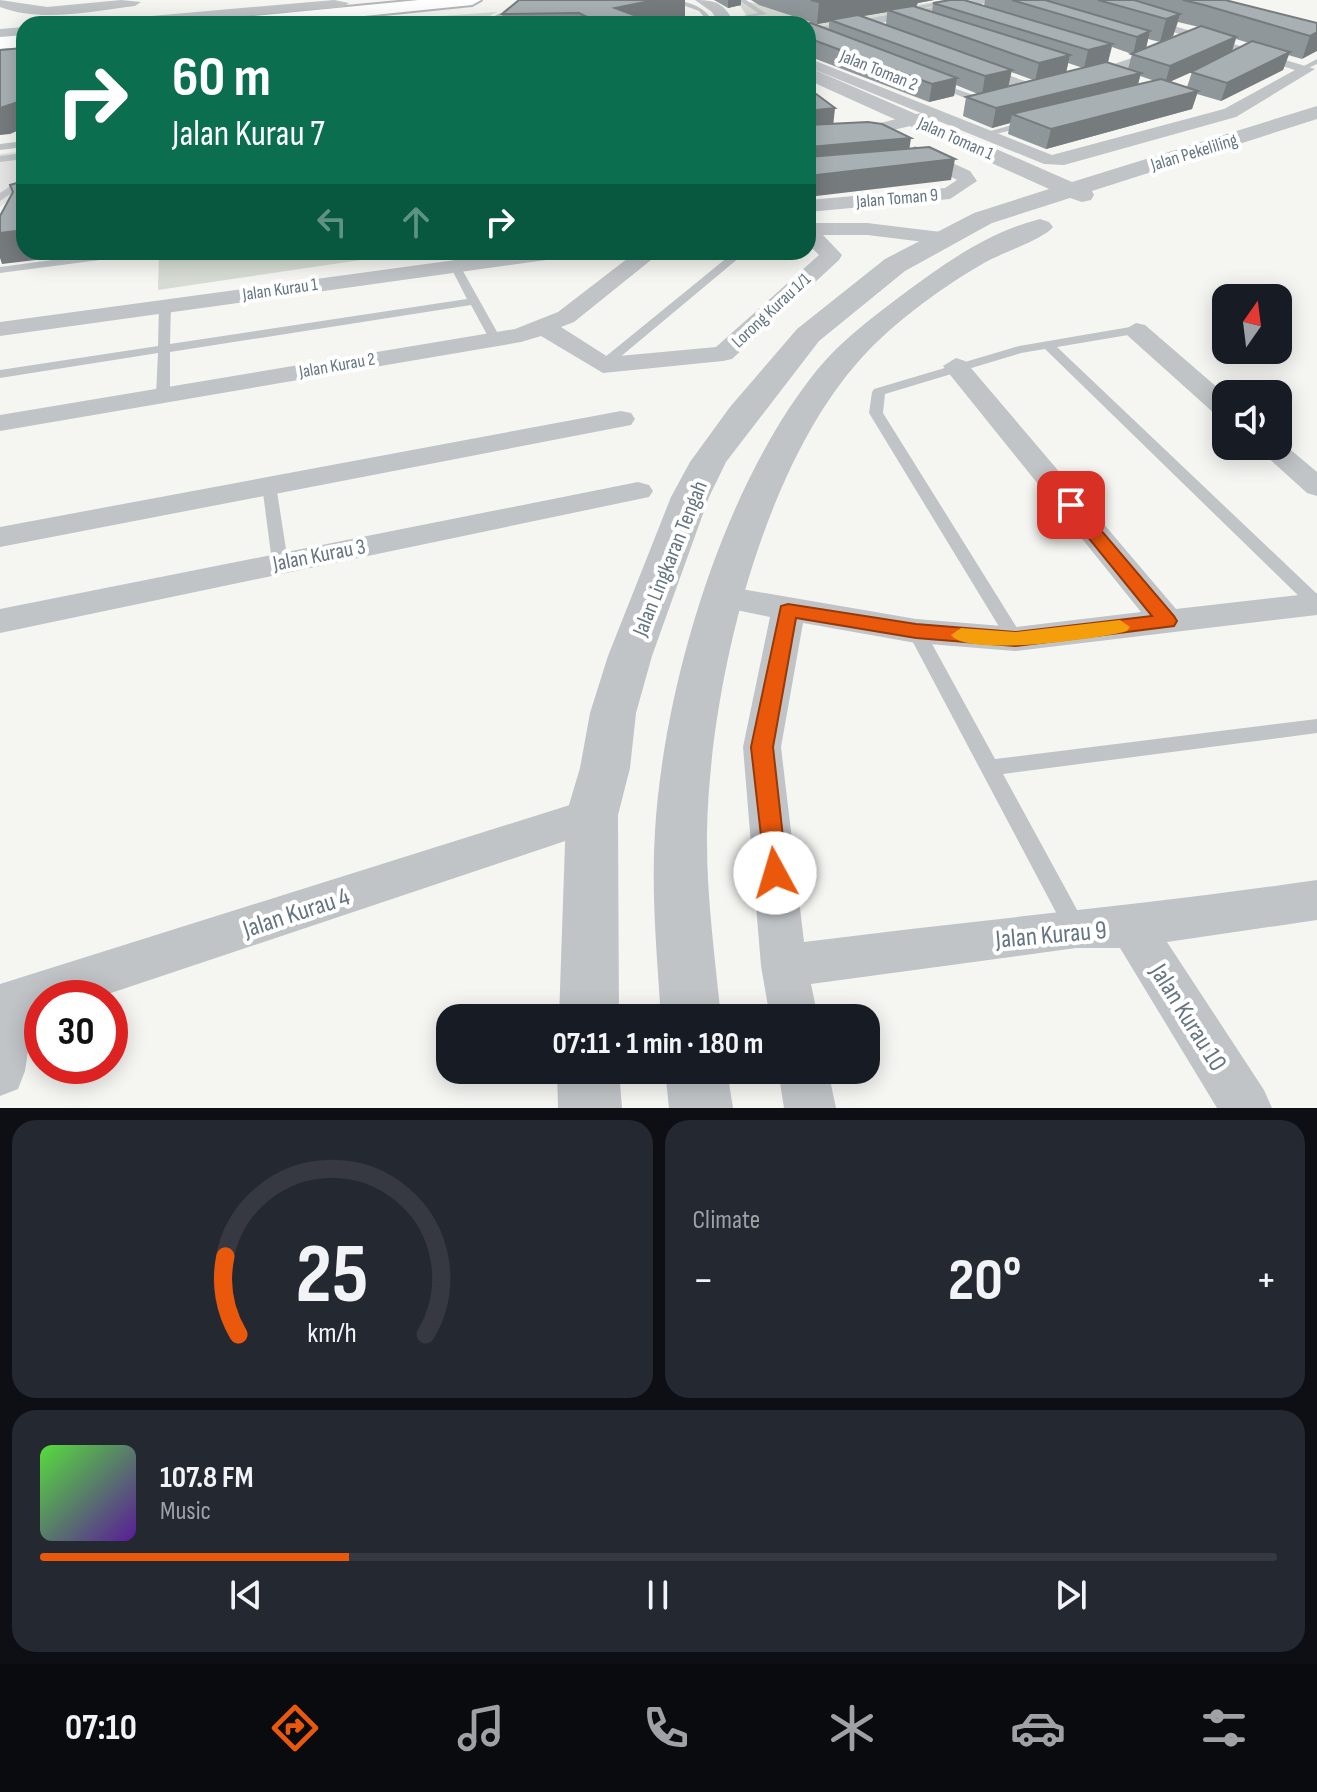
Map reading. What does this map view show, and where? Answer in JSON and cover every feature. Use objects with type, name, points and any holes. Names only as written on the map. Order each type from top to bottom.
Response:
[{"type":"highway","points":[[312,16],[472,0]]},
{"type":"highway","points":[[385,16],[505,0]]},
{"type":"highway","points":[[0,43],[15,46]]},
{"type":"street","points":[[729,0],[744,14]]},
{"type":"street","points":[[816,32],[916,17],[958,3],[996,0]]},
{"type":"street","points":[[1076,0],[1191,35],[1243,55],[1312,64]]},
{"type":"street","points":[[0,3],[10,8],[59,9],[146,1]]},
{"type":"street","points":[[187,16],[340,1]]},
{"type":"street","points":[[958,3],[986,16]]},
{"type":"street","points":[[704,7],[725,16]]},
{"type":"street","points":[[860,25],[889,35]]},
{"type":"street","points":[[816,137],[872,130],[916,120],[1134,62],[1154,45],[1231,29]]},
{"type":"street","points":[[0,33],[15,46]]},
{"type":"street","points":[[1105,53],[1134,62]]},
{"type":"street","points":[[946,57],[1047,85]]},
{"type":"street","points":[[1234,114],[1312,64]]},
{"type":"street","points":[[1091,72],[1132,81]]},
{"type":"street","name":"Jalan Toman 2","points":[[816,73],[916,120],[984,134],[1038,157],[1064,160],[1234,114]]},
{"type":"street","name":"Jalan Toman 1","points":[[816,73],[1077,201]]},
{"type":"street","points":[[1202,104],[1304,132]]},
{"type":"street","name":"Jalan Pekeliling","points":[[1077,201],[1266,129],[1304,132],[1317,112]]},
{"type":"street","points":[[1234,114],[1266,129]]},
{"type":"street","name":"Jalan Toman 9","points":[[816,205],[950,193],[963,188],[968,181],[938,161],[872,130]]},
{"type":"street","points":[[690,1004],[680,833],[685,767],[695,709],[724,597],[769,472],[814,400],[858,345],[934,283],[993,244],[1077,201]]},
{"type":"street","name":"Jalan Lingkaran Tengah","points":[[589,1004],[592,815],[605,768],[613,713],[630,656],[690,497],[708,462],[772,376],[808,335],[895,265],[983,218],[1077,201]]},
{"type":"street","points":[[816,231],[867,229],[941,238]]},
{"type":"street","name":"Lorong Kurau 1/1","points":[[603,365],[723,354],[831,255],[816,239]]},
{"type":"street","name":"Jalan Kurau 1","points":[[0,329],[490,260]]},
{"type":"street","name":"Jalan Kurau 2","points":[[0,423],[495,339],[544,327],[566,317],[640,260]]},
{"type":"street","points":[[544,327],[603,365]]},
{"type":"street","points":[[1136,330],[1212,397]]},
{"type":"street","points":[[956,366],[1167,621]]},
{"type":"street","points":[[0,537],[621,419]]},
{"type":"street","points":[[1285,460],[1317,487]]},
{"type":"street","name":"Jalan Kurau 3","points":[[0,621],[638,491]]},
{"type":"street","points":[[724,597],[916,631],[1015,639],[1317,604]]},
{"type":"street","points":[[788,610],[762,747],[784,966],[791,1004]]},
{"type":"street","name":"Jalan Kurau 4","points":[[6,1007],[592,815]]},
{"type":"street","name":"Jalan Kurau 9","points":[[784,966],[1076,928],[1132,927],[1317,900]]},
{"type":"street","name":"Jalan Kurau 10","points":[[1132,927],[1246,1108]]},
{"type":"street","points":[[0,1071],[6,1007]]},
{"type":"street","points":[[589,1084],[590,1108]]},
{"type":"street","points":[[698,1084],[701,1108]]},
{"type":"street","points":[[806,1084],[810,1108]]},
{"type":"lane","points":[[672,0],[704,7]]},
{"type":"lane","points":[[498,16],[525,10]]},
{"type":"lane","points":[[816,36],[823,39]]},
{"type":"lane","points":[[925,79],[996,99]]},
{"type":"lane","points":[[984,134],[1043,119]]},
{"type":"lane","points":[[909,164],[938,161]]},
{"type":"lane","points":[[0,270],[77,260]]},
{"type":"lane","points":[[603,365],[731,260]]},
{"type":"lane","points":[[454,264],[495,339]]},
{"type":"lane","points":[[0,374],[474,301]]},
{"type":"lane","points":[[163,395],[165,305]]},
{"type":"lane","points":[[1015,639],[876,413],[879,392],[956,366],[1048,345],[1136,330]]},
{"type":"lane","points":[[1048,345],[1317,604]]},
{"type":"lane","points":[[269,485],[280,562]]},
{"type":"lane","points":[[916,631],[1076,928]]},
{"type":"lane","points":[[989,768],[1317,726]]},
{"type":"shaded area","points":[[732,0],[754,3],[794,16],[747,16]]},
{"type":"shaded area","points":[[945,0],[991,0],[816,30],[816,20]]},
{"type":"shaded area","points":[[497,12],[490,16],[441,16]]},
{"type":"shaded area","points":[[16,152],[16,194],[0,207],[0,154]]},
{"type":"shaded area","points":[[159,260],[361,260],[158,290]]},
{"type":"building","points":[[519,0],[655,0],[615,8],[636,16],[502,14]]},
{"type":"building","points":[[964,0],[1112,44],[1088,50],[933,3]]},
{"type":"building","points":[[1012,0],[1045,0],[1150,31],[1137,37]]},
{"type":"building","points":[[1098,0],[1134,0],[1180,14],[1166,19]]},
{"type":"building","points":[[1183,0],[1225,0],[1317,23],[1317,32],[1310,36]]},
{"type":"building","points":[[913,6],[1070,55],[1039,63],[888,10]]},
{"type":"building","points":[[858,15],[1012,70],[985,76],[830,20]]},
{"type":"building","points":[[816,25],[957,78],[932,84],[816,41]]},
{"type":"building","points":[[1201,26],[1236,37],[1170,66],[1131,54]]},
{"type":"building","points":[[1252,41],[1290,52],[1227,83],[1191,72]]},
{"type":"building","points":[[16,49],[16,103],[0,108],[0,50]]},
{"type":"building","points":[[1106,62],[1141,73],[996,108],[966,97]]},
{"type":"building","points":[[1161,79],[1198,91],[1051,129],[1012,114]]},
{"type":"building","points":[[816,94],[835,108],[816,110]]},
{"type":"building","points":[[868,122],[882,124],[911,138],[816,146],[816,125]]},
{"type":"building","points":[[929,147],[955,159],[816,175],[816,156]]},
{"type":"building","points":[[16,183],[16,231],[0,233],[0,216],[13,192],[10,185]]},
{"type":"slow traffic","points":[[961,635],[1015,639],[1120,627]]},
{"type":"route","points":[[775,873],[762,747],[788,610],[916,631],[1015,639],[1167,621],[1071,505]]}]
